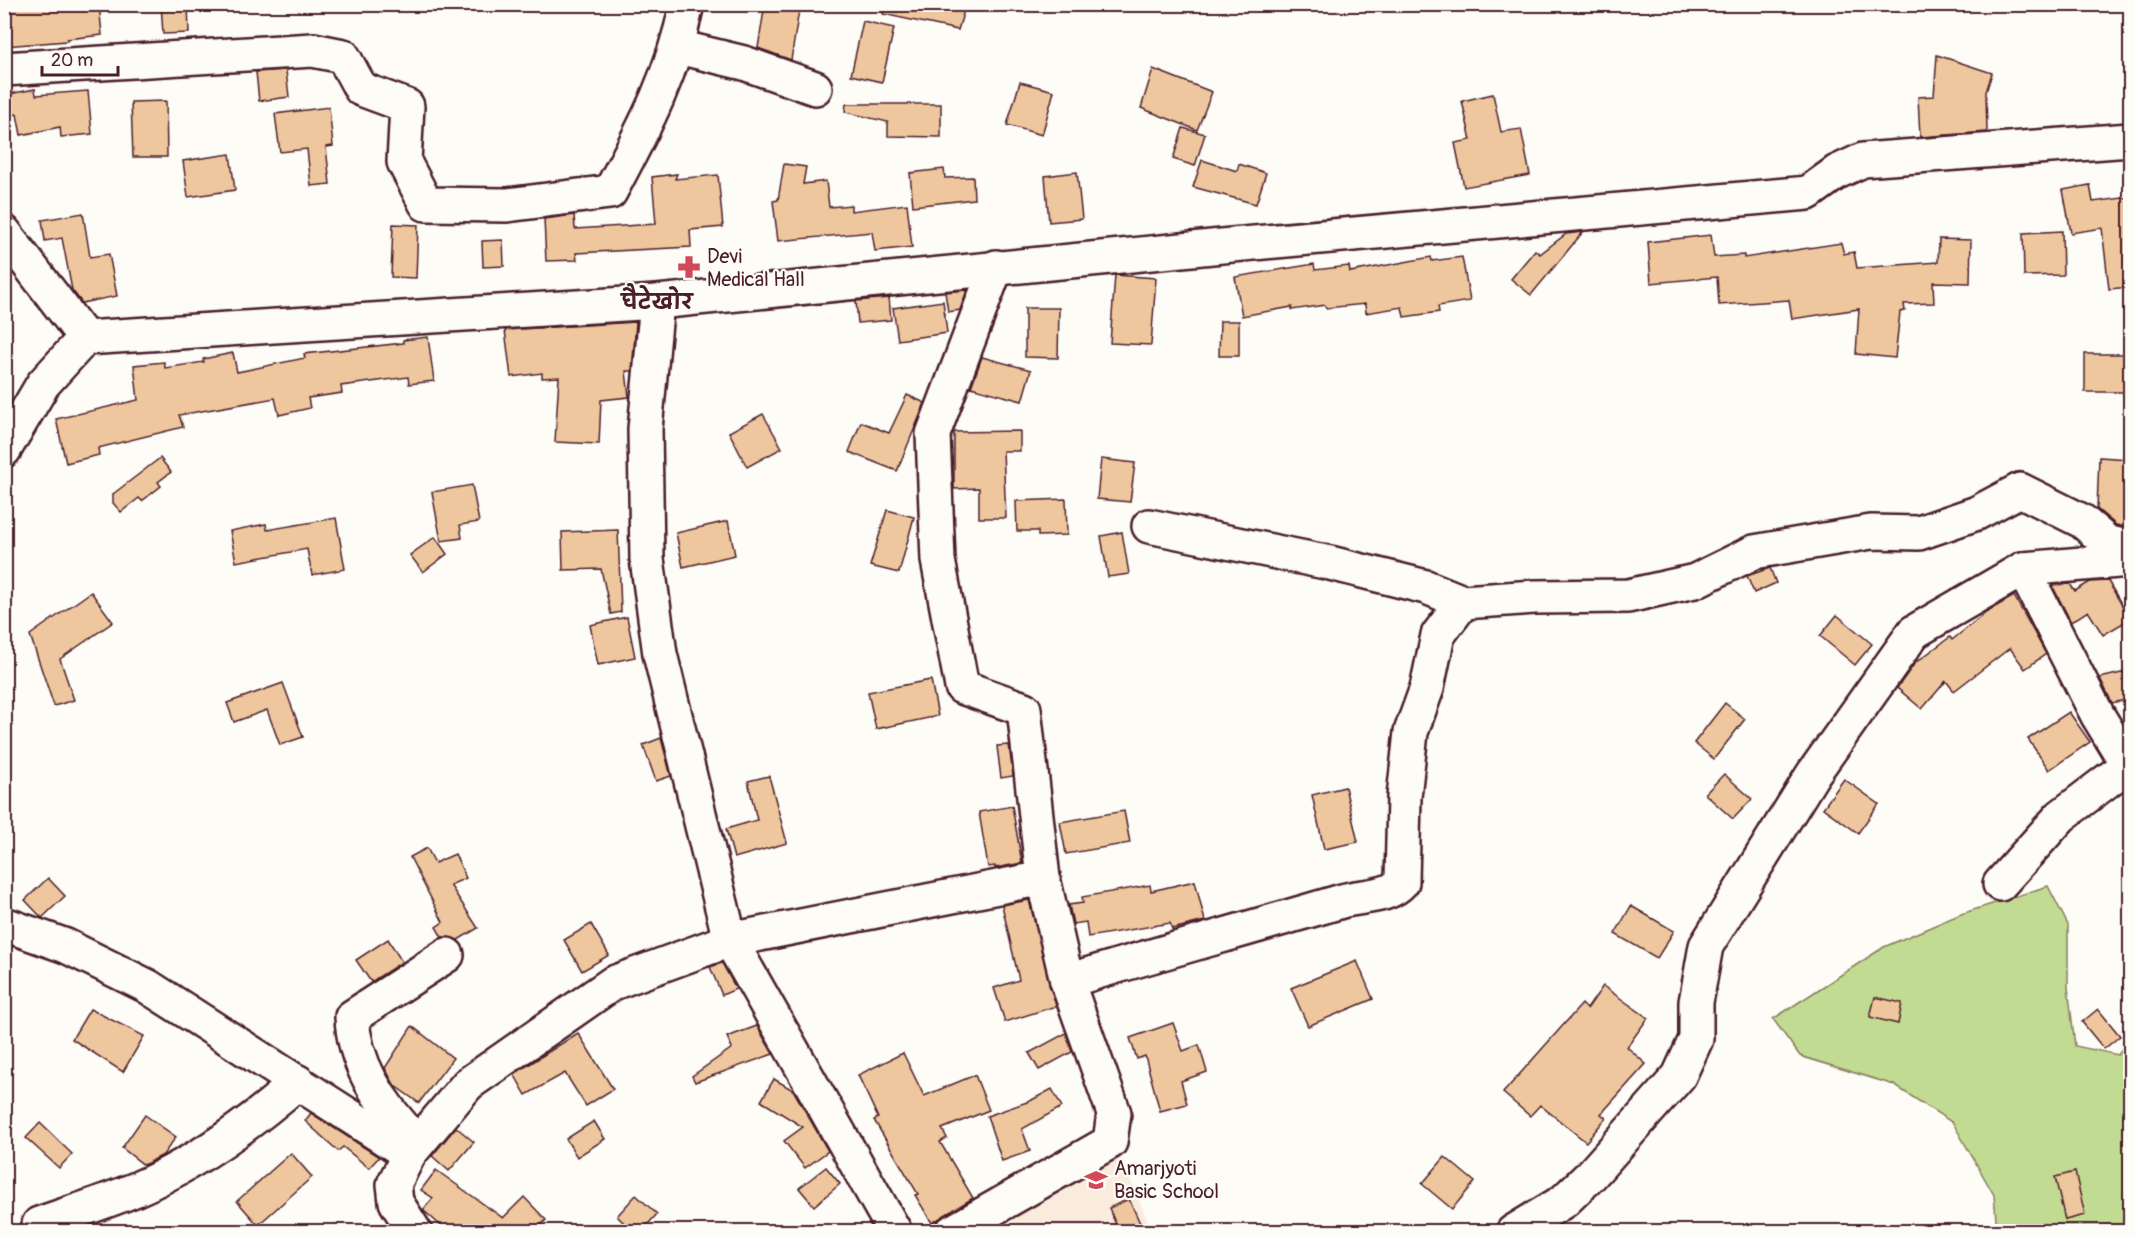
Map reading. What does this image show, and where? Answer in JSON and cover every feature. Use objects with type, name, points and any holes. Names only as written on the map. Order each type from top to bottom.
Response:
[{"type":"street","points":[[4,69],[313,50],[343,56],[361,89],[407,106],[404,162],[426,204],[507,205],[610,192],[656,104],[678,47],[687,4]]},
{"type":"street","points":[[678,47],[744,63],[815,88]]},
{"type":"street","points":[[4,450],[43,384],[85,338],[657,302],[996,267],[1808,193],[1837,172],[1863,160],[2130,140]]},
{"type":"street","points":[[4,232],[85,338]]},
{"type":"street","points":[[952,1232],[1110,1142],[1114,1113],[1067,981],[1043,878],[1024,709],[963,687],[938,560],[933,434],[996,267]]},
{"type":"street","points":[[657,302],[645,429],[647,559],[660,654],[730,940],[895,1232]]},
{"type":"street","points":[[1149,526],[1330,563],[1426,587],[1463,602],[1535,597],[1628,596],[1695,581],[1754,552],[1870,532],[1919,533],[1977,513],[2020,490],[2082,522],[2108,543],[2130,547]]},
{"type":"street","points":[[1513,1232],[1571,1194],[1592,1175],[1679,1076],[1695,1039],[1696,1002],[1706,946],[1813,774],[1914,632],[2023,569],[2130,560]]},
{"type":"street","points":[[2000,884],[2061,816],[2129,764],[2098,716],[2023,569]]},
{"type":"street","points":[[1067,981],[1188,944],[1351,899],[1395,891],[1402,882],[1404,797],[1411,732],[1427,688],[1438,636],[1463,602]]},
{"type":"street","points":[[415,1232],[396,1202],[394,1184],[414,1148],[468,1084],[613,983],[730,940],[1043,878]]},
{"type":"street","points":[[4,924],[66,946],[147,986],[298,1082],[414,1148]]},
{"type":"street","points":[[414,1148],[369,1080],[353,1038],[352,1017],[447,955]]},
{"type":"street","points":[[39,1224],[135,1190],[190,1161],[265,1111],[298,1082]]},
{"type":"shaded area","name":"Amarjyoti Basic School","points":[[1120,1155],[1152,1231],[1017,1231],[1005,1204]]},
{"type":"green space","points":[[2048,886],[2068,925],[2068,987],[2075,1046],[2118,1055],[2130,1037],[2130,1231],[1997,1231],[1994,1195],[1953,1123],[1894,1085],[1800,1056],[1773,1019],[1884,947],[1961,914]]},
{"type":"building","points":[[4,4],[99,4],[102,35],[67,39],[67,41],[4,46]]},
{"type":"building","points":[[161,4],[188,4],[189,33],[163,34]]},
{"type":"building","points":[[765,4],[800,4],[791,60],[758,48]]},
{"type":"building","points":[[884,4],[966,4],[958,30],[883,14]]},
{"type":"building","points":[[863,21],[894,28],[882,82],[851,75]]},
{"type":"building","points":[[1937,55],[1992,73],[1986,92],[1987,132],[1920,137],[1918,97],[1934,96]]},
{"type":"building","points":[[1153,69],[1212,92],[1197,130],[1141,108]]},
{"type":"building","points":[[286,70],[289,97],[259,101],[256,72]]},
{"type":"building","points":[[1020,82],[1054,91],[1042,135],[1007,125]]},
{"type":"building","points":[[35,89],[36,95],[88,91],[92,134],[61,137],[60,127],[21,135],[17,114],[4,116],[4,95]]},
{"type":"building","points":[[1493,94],[1501,132],[1521,129],[1530,175],[1464,187],[1455,143],[1471,140],[1462,101]]},
{"type":"building","points":[[166,101],[167,157],[133,157],[131,102]]},
{"type":"building","points":[[846,104],[941,104],[941,137],[888,136],[888,122],[845,112]]},
{"type":"building","points":[[329,107],[333,146],[326,147],[330,184],[311,186],[307,149],[280,152],[275,114]]},
{"type":"building","points":[[1183,128],[1205,134],[1195,166],[1173,159]]},
{"type":"building","points":[[230,154],[235,190],[188,197],[183,161]]},
{"type":"building","points":[[1202,160],[1237,171],[1239,164],[1266,173],[1256,204],[1193,187]]},
{"type":"building","points":[[784,164],[806,167],[803,184],[826,181],[829,207],[851,205],[851,211],[907,204],[912,247],[875,251],[872,232],[778,241],[773,201],[778,200]]},
{"type":"building","points":[[944,169],[945,178],[973,177],[974,199],[913,206],[910,173]]},
{"type":"building","points":[[1077,172],[1082,219],[1049,222],[1045,176]]},
{"type":"building","points":[[677,174],[675,179],[718,175],[723,227],[690,230],[691,247],[576,253],[577,260],[546,261],[544,219],[574,215],[575,229],[656,224],[652,177]]},
{"type":"building","points":[[2090,185],[2093,202],[2130,197],[2130,287],[2109,289],[2102,228],[2071,233],[2063,190]]},
{"type":"building","points":[[83,213],[90,257],[109,254],[117,296],[82,303],[72,290],[62,238],[45,241],[42,220]]},
{"type":"building","points":[[393,224],[418,225],[416,278],[391,277]]},
{"type":"building","points":[[2062,231],[2063,275],[2024,276],[2023,233]]},
{"type":"building","points":[[1583,232],[1531,295],[1511,279],[1535,250],[1540,254],[1566,234]]},
{"type":"building","points":[[1711,235],[1714,257],[1744,255],[1744,258],[1841,243],[1844,254],[1854,252],[1857,268],[1938,262],[1939,239],[1971,240],[1970,283],[1933,282],[1934,303],[1904,304],[1905,311],[1900,312],[1895,358],[1856,354],[1859,309],[1792,319],[1789,300],[1719,305],[1717,277],[1651,283],[1648,242]]},
{"type":"building","points":[[503,240],[504,266],[483,267],[482,241]]},
{"type":"building","points":[[1431,257],[1432,261],[1462,257],[1470,301],[1438,306],[1439,312],[1404,317],[1402,307],[1366,313],[1365,304],[1326,308],[1325,305],[1292,310],[1292,307],[1242,316],[1235,277],[1314,264],[1315,270],[1349,266],[1350,272]]},
{"type":"building","points":[[1115,275],[1156,278],[1151,345],[1110,343]]},
{"type":"building","points":[[967,290],[960,310],[948,312],[945,292]]},
{"type":"building","points":[[889,298],[891,320],[858,323],[856,301]]},
{"type":"building","points":[[943,301],[947,333],[898,340],[893,308]]},
{"type":"building","points":[[1025,308],[1059,308],[1058,358],[1025,357]]},
{"type":"building","points":[[1220,321],[1239,321],[1239,356],[1219,356]]},
{"type":"building","points":[[636,322],[632,371],[626,371],[629,397],[601,400],[599,444],[555,442],[559,377],[542,378],[542,373],[511,377],[505,330]]},
{"type":"building","points":[[428,337],[434,381],[409,384],[408,377],[341,386],[342,393],[308,398],[310,408],[279,415],[275,398],[179,415],[183,427],[98,448],[99,455],[66,463],[56,419],[138,400],[134,365],[164,362],[165,368],[204,362],[203,359],[233,353],[237,372],[305,358],[304,354],[403,343],[403,340]]},
{"type":"building","points":[[2085,354],[2130,354],[2130,392],[2085,392]]},
{"type":"building","points":[[982,357],[1031,370],[1022,401],[971,387]]},
{"type":"building","points":[[907,395],[925,403],[897,471],[849,452],[861,422],[889,433]]},
{"type":"building","points":[[763,414],[782,448],[747,467],[729,432]]},
{"type":"building","points":[[1020,431],[1020,451],[1003,451],[1006,518],[979,518],[979,488],[954,489],[954,432]]},
{"type":"building","points":[[2099,457],[2130,459],[2130,528],[2116,525],[2097,509]]},
{"type":"building","points":[[160,458],[171,472],[158,482],[161,486],[142,501],[139,498],[121,512],[113,503],[113,494]]},
{"type":"building","points":[[1101,459],[1135,463],[1130,502],[1097,499]]},
{"type":"building","points":[[472,485],[479,522],[460,525],[462,538],[441,541],[432,492]]},
{"type":"building","points":[[1066,499],[1067,535],[1038,536],[1038,531],[1017,531],[1016,501]]},
{"type":"building","points":[[887,510],[914,517],[899,573],[870,566]]},
{"type":"building","points":[[336,518],[345,569],[312,575],[307,549],[236,562],[230,531],[266,524],[267,530]]},
{"type":"building","points":[[728,521],[735,555],[683,567],[676,533]]},
{"type":"building","points":[[618,530],[621,612],[611,614],[601,569],[563,570],[562,532]]},
{"type":"building","points":[[1122,532],[1129,574],[1108,577],[1101,536]]},
{"type":"building","points":[[435,537],[447,554],[423,572],[410,555]]},
{"type":"building","points":[[1770,568],[1776,583],[1754,593],[1747,576]]},
{"type":"building","points":[[2108,581],[2130,619],[2103,635],[2088,611],[2071,622],[2052,585],[2070,584],[2075,591],[2090,582]]},
{"type":"building","points":[[91,592],[113,622],[60,659],[74,700],[54,706],[30,635]]},
{"type":"building","points":[[2014,596],[2046,654],[2025,669],[2010,648],[1954,691],[1946,681],[1922,709],[1897,688],[1915,663],[1950,637],[1952,640],[1988,611]]},
{"type":"building","points":[[1837,615],[1872,644],[1855,665],[1820,636]]},
{"type":"building","points":[[627,617],[635,657],[598,665],[590,625]]},
{"type":"building","points":[[2130,671],[2130,699],[2112,703],[2100,678]]},
{"type":"building","points":[[931,680],[938,716],[876,729],[868,692]]},
{"type":"building","points":[[283,683],[303,737],[280,745],[267,710],[234,722],[227,703]]},
{"type":"building","points":[[1725,703],[1745,719],[1714,759],[1694,743]]},
{"type":"building","points":[[2069,712],[2090,742],[2049,770],[2028,739]]},
{"type":"building","points":[[661,738],[671,776],[656,781],[643,745]]},
{"type":"building","points":[[1009,745],[1013,776],[1001,778],[997,746]]},
{"type":"building","points":[[1724,774],[1752,799],[1733,819],[1705,794]]},
{"type":"building","points":[[769,776],[787,843],[734,858],[726,829],[757,820],[748,781]]},
{"type":"building","points":[[1844,779],[1879,804],[1858,833],[1823,808]]},
{"type":"building","points":[[1345,787],[1358,842],[1324,849],[1312,795]]},
{"type":"building","points":[[1012,806],[1022,863],[995,868],[995,866],[988,867],[979,812]]},
{"type":"building","points":[[1124,811],[1130,843],[1066,854],[1060,822]]},
{"type":"building","points":[[427,848],[435,863],[455,854],[466,878],[450,885],[478,928],[458,940],[442,937],[436,927],[443,922],[410,857]]},
{"type":"building","points":[[48,878],[65,896],[42,918],[25,900]]},
{"type":"building","points":[[1195,881],[1205,921],[1172,929],[1170,923],[1088,937],[1086,922],[1073,924],[1069,905],[1083,903],[1082,897],[1150,885],[1151,891]]},
{"type":"building","points":[[1029,900],[1056,1006],[1005,1022],[994,988],[1019,980],[1002,905]]},
{"type":"building","points":[[1631,906],[1674,931],[1657,958],[1615,934]]},
{"type":"building","points":[[591,924],[609,955],[582,971],[564,940]]},
{"type":"building","points":[[388,939],[402,962],[371,982],[356,960]]},
{"type":"building","points":[[1357,961],[1373,999],[1308,1026],[1291,988]]},
{"type":"building","points":[[722,963],[736,989],[722,995],[710,967]]},
{"type":"building","points":[[1603,986],[1648,1018],[1627,1047],[1646,1064],[1601,1114],[1606,1118],[1586,1142],[1540,1105],[1530,1116],[1503,1093],[1582,1004],[1587,1009]]},
{"type":"building","points":[[1875,997],[1902,1003],[1898,1024],[1870,1017]]},
{"type":"building","points":[[90,1009],[144,1036],[123,1072],[72,1039]]},
{"type":"building","points":[[2098,1009],[2120,1036],[2104,1049],[2082,1022]]},
{"type":"building","points":[[1173,1023],[1183,1051],[1199,1045],[1207,1072],[1181,1081],[1187,1104],[1160,1111],[1145,1056],[1137,1059],[1130,1038]]},
{"type":"building","points":[[412,1026],[453,1058],[419,1103],[395,1086],[385,1068]]},
{"type":"building","points":[[757,1026],[773,1054],[695,1082],[692,1076],[732,1048],[727,1037]]},
{"type":"building","points":[[578,1033],[613,1089],[586,1106],[565,1073],[526,1095],[514,1074]]},
{"type":"building","points":[[1066,1033],[1072,1052],[1039,1070],[1029,1053]]},
{"type":"building","points":[[903,1053],[924,1096],[975,1075],[989,1110],[942,1129],[947,1138],[940,1142],[973,1198],[932,1223],[915,1195],[918,1194],[874,1120],[878,1118],[858,1075]]},
{"type":"building","points":[[774,1079],[793,1090],[828,1151],[805,1168],[784,1141],[803,1127],[761,1101]]},
{"type":"building","points":[[1052,1089],[1062,1107],[1022,1129],[1030,1151],[1002,1161],[987,1116],[1030,1101]]},
{"type":"building","points":[[311,1113],[379,1157],[369,1168],[343,1147],[338,1151],[305,1121]]},
{"type":"building","points":[[145,1115],[176,1137],[163,1155],[144,1165],[122,1148]]},
{"type":"building","points":[[594,1121],[605,1139],[577,1157],[566,1139]]},
{"type":"building","points":[[40,1123],[72,1154],[59,1168],[26,1138]]},
{"type":"building","points":[[456,1127],[474,1142],[449,1171],[432,1156]]},
{"type":"building","points":[[291,1153],[312,1177],[258,1225],[237,1201]]},
{"type":"building","points":[[1445,1157],[1475,1182],[1452,1209],[1422,1184]]},
{"type":"building","points":[[826,1167],[840,1184],[814,1206],[799,1188]]},
{"type":"building","points":[[436,1170],[503,1218],[524,1197],[546,1220],[534,1232],[448,1232],[423,1210],[433,1198],[421,1190]]},
{"type":"building","points":[[2075,1172],[2085,1215],[2065,1220],[2055,1177]]},
{"type":"building","points":[[636,1195],[657,1214],[641,1232],[633,1232],[617,1216]]},
{"type":"building","points":[[1129,1199],[1144,1232],[1119,1232],[1109,1208]]},
{"type":"place","name":"Devi Medical Hall","points":[[689,267]]},
{"type":"place","name":"Amarjyoti Basic School","points":[[1096,1180]]},
{"type":"district","name":"घैटेखोर","points":[[657,302]]}]
